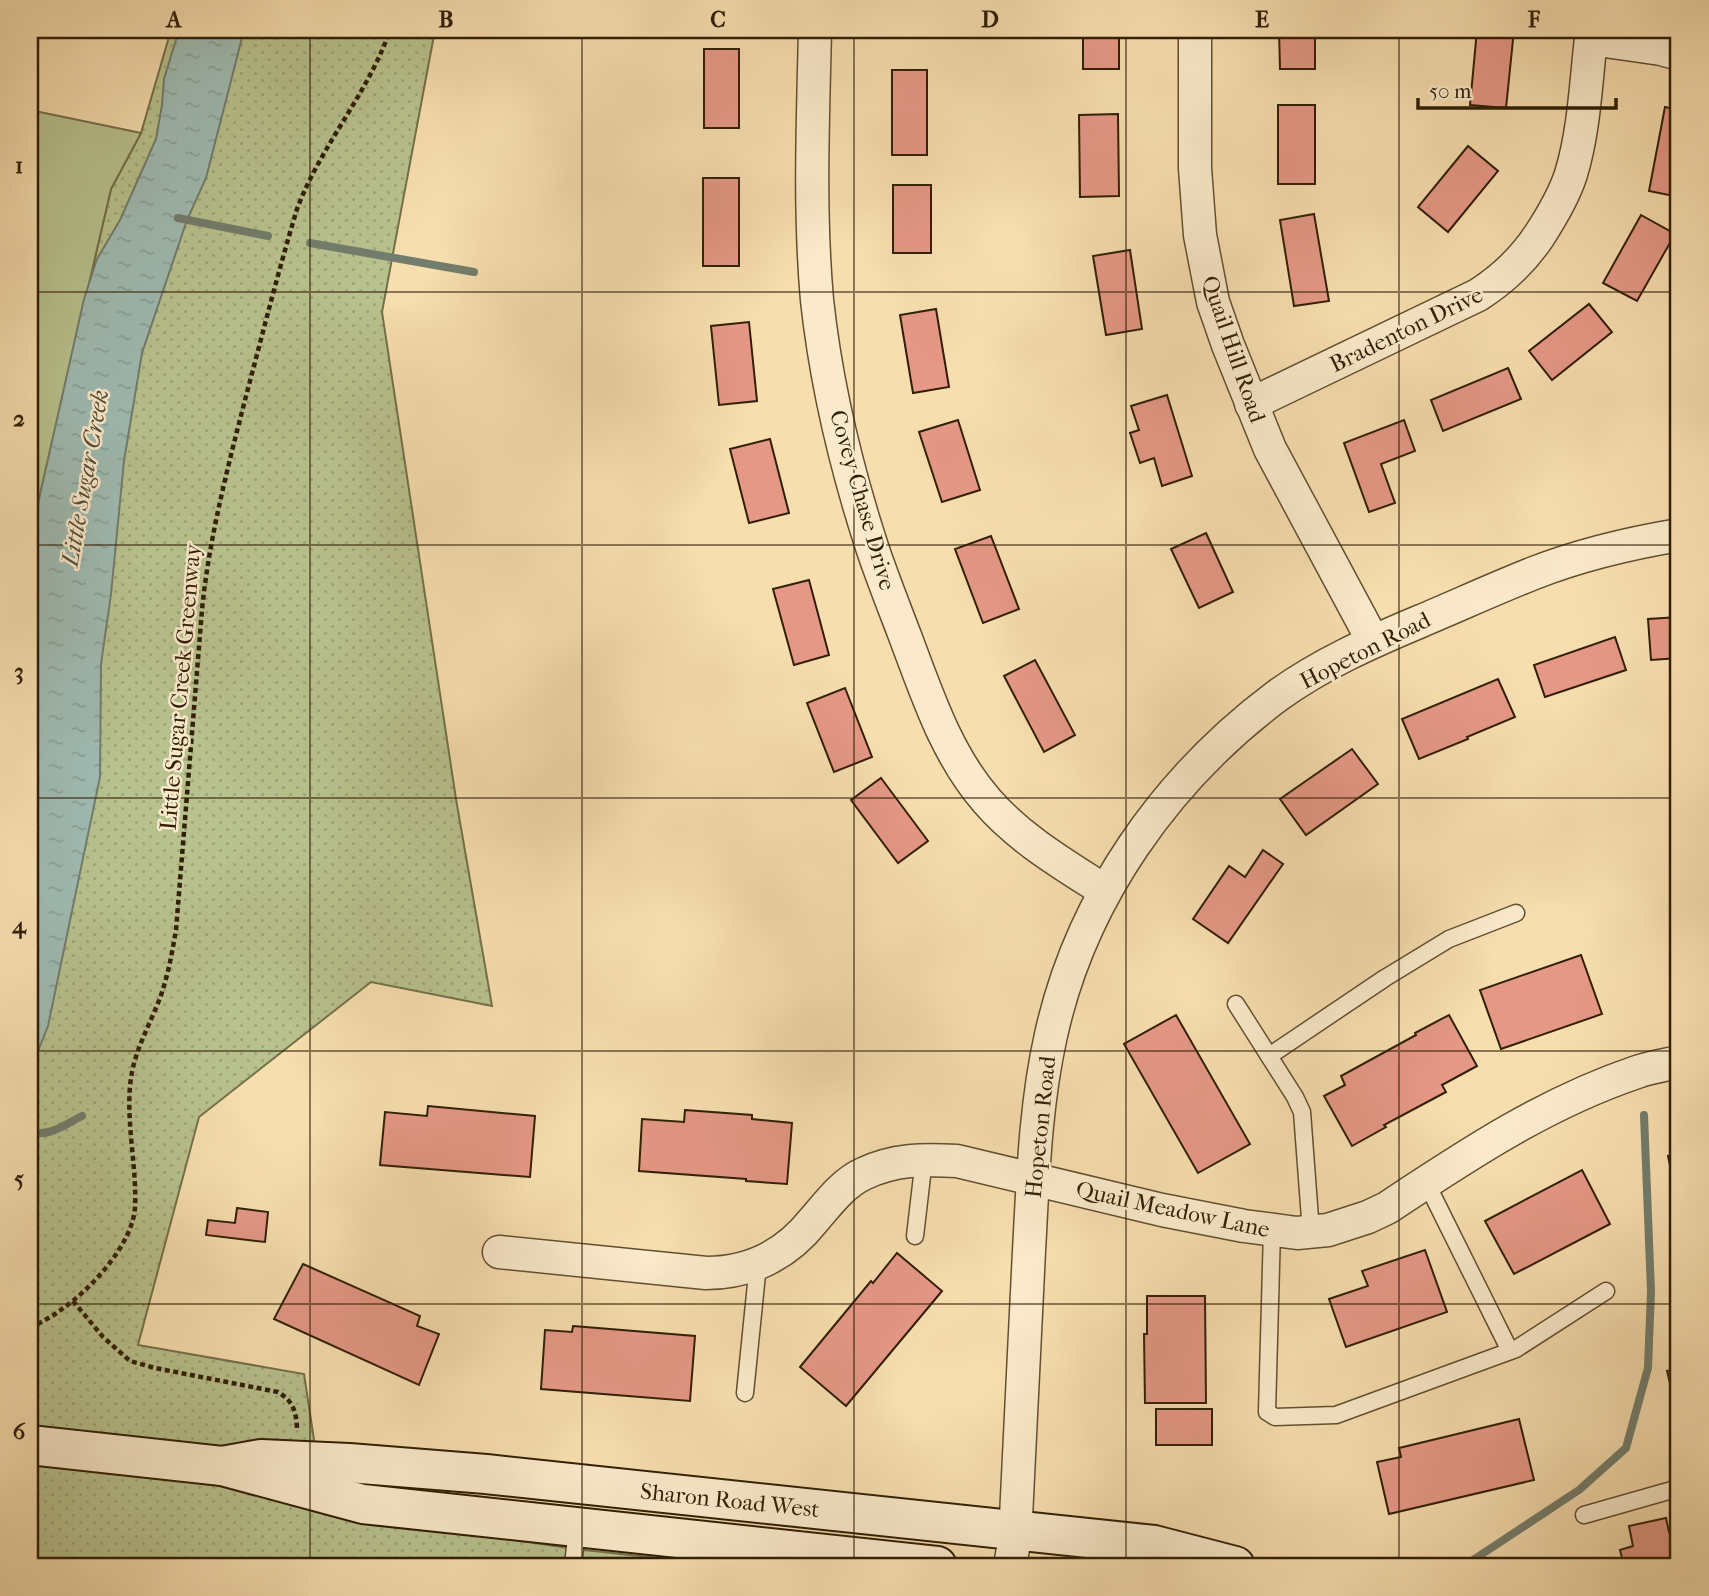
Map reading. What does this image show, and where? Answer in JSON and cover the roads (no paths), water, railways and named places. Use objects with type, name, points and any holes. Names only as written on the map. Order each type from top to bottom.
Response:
[{"type":"main road","name":"Sharon Road West","points":[[30,1445],[222,1465],[363,1504],[937,1566]]},
{"type":"main road","name":"Sharon Road West","points":[[222,1465],[261,1459],[458,1472],[822,1509],[1013,1549],[1154,1545],[1236,1566]]},
{"type":"street","name":"Covey Chase Drive","points":[[816,30],[812,183],[818,302],[830,384],[843,444],[872,549],[938,722],[961,765],[987,801],[1018,832],[1105,891]]},
{"type":"street","name":"Quail Hill Road","points":[[1195,30],[1195,168],[1202,246],[1213,302],[1270,449],[1373,641]]},
{"type":"street","name":"Bradenton Drive","points":[[1251,404],[1478,295],[1517,265],[1555,213],[1571,173],[1580,132],[1591,34]]},
{"type":"street","points":[[1591,34],[1679,54]]},
{"type":"street","name":"Hopeton Road","points":[[1013,1549],[1033,1179],[1039,1100],[1051,1033],[1071,968],[1095,909],[1142,832],[1182,782],[1232,732],[1279,695],[1335,660],[1373,641],[1535,573],[1586,556],[1679,535]]},
{"type":"street","name":"Quail Meadow Lane","points":[[499,1252],[726,1273],[758,1264],[787,1247],[812,1223],[828,1202],[863,1174],[891,1163],[924,1159],[957,1161],[1162,1210],[1244,1226],[1297,1233],[1328,1230],[1387,1208],[1492,1140],[1570,1098],[1639,1071],[1679,1062]]},
{"type":"lane","points":[[1269,1056],[1385,978],[1449,939],[1516,913]]},
{"type":"lane","points":[[1679,926],[1679,932]]},
{"type":"lane","points":[[1236,1004],[1302,1112],[1311,1232]]},
{"type":"lane","points":[[915,1236],[924,1159]]},
{"type":"lane","points":[[1426,1182],[1510,1351]]},
{"type":"lane","points":[[1272,1230],[1267,1412],[1275,1416],[1336,1415],[1516,1349],[1606,1290]]},
{"type":"lane","points":[[745,1393],[758,1264]]},
{"type":"lane","points":[[1584,1515],[1679,1488]]},
{"type":"lane","points":[[573,1566],[577,1527]]},
{"type":"water","name":"Little Sugar Creek","points":[[179,30],[244,30],[206,178],[187,220],[142,353],[124,461],[101,664],[100,777],[48,1026],[30,1071],[30,550],[84,299],[97,259],[120,220],[156,139],[164,79]]},
{"type":"waterway","points":[[178,218],[268,236]]},
{"type":"waterway","points":[[310,243],[474,272]]},
{"type":"waterway","points":[[1464,1566],[1579,1490],[1626,1448],[1648,1368],[1651,1291],[1644,1115]]},
{"type":"waterway","points":[[30,1132],[50,1132],[82,1116]]}]
